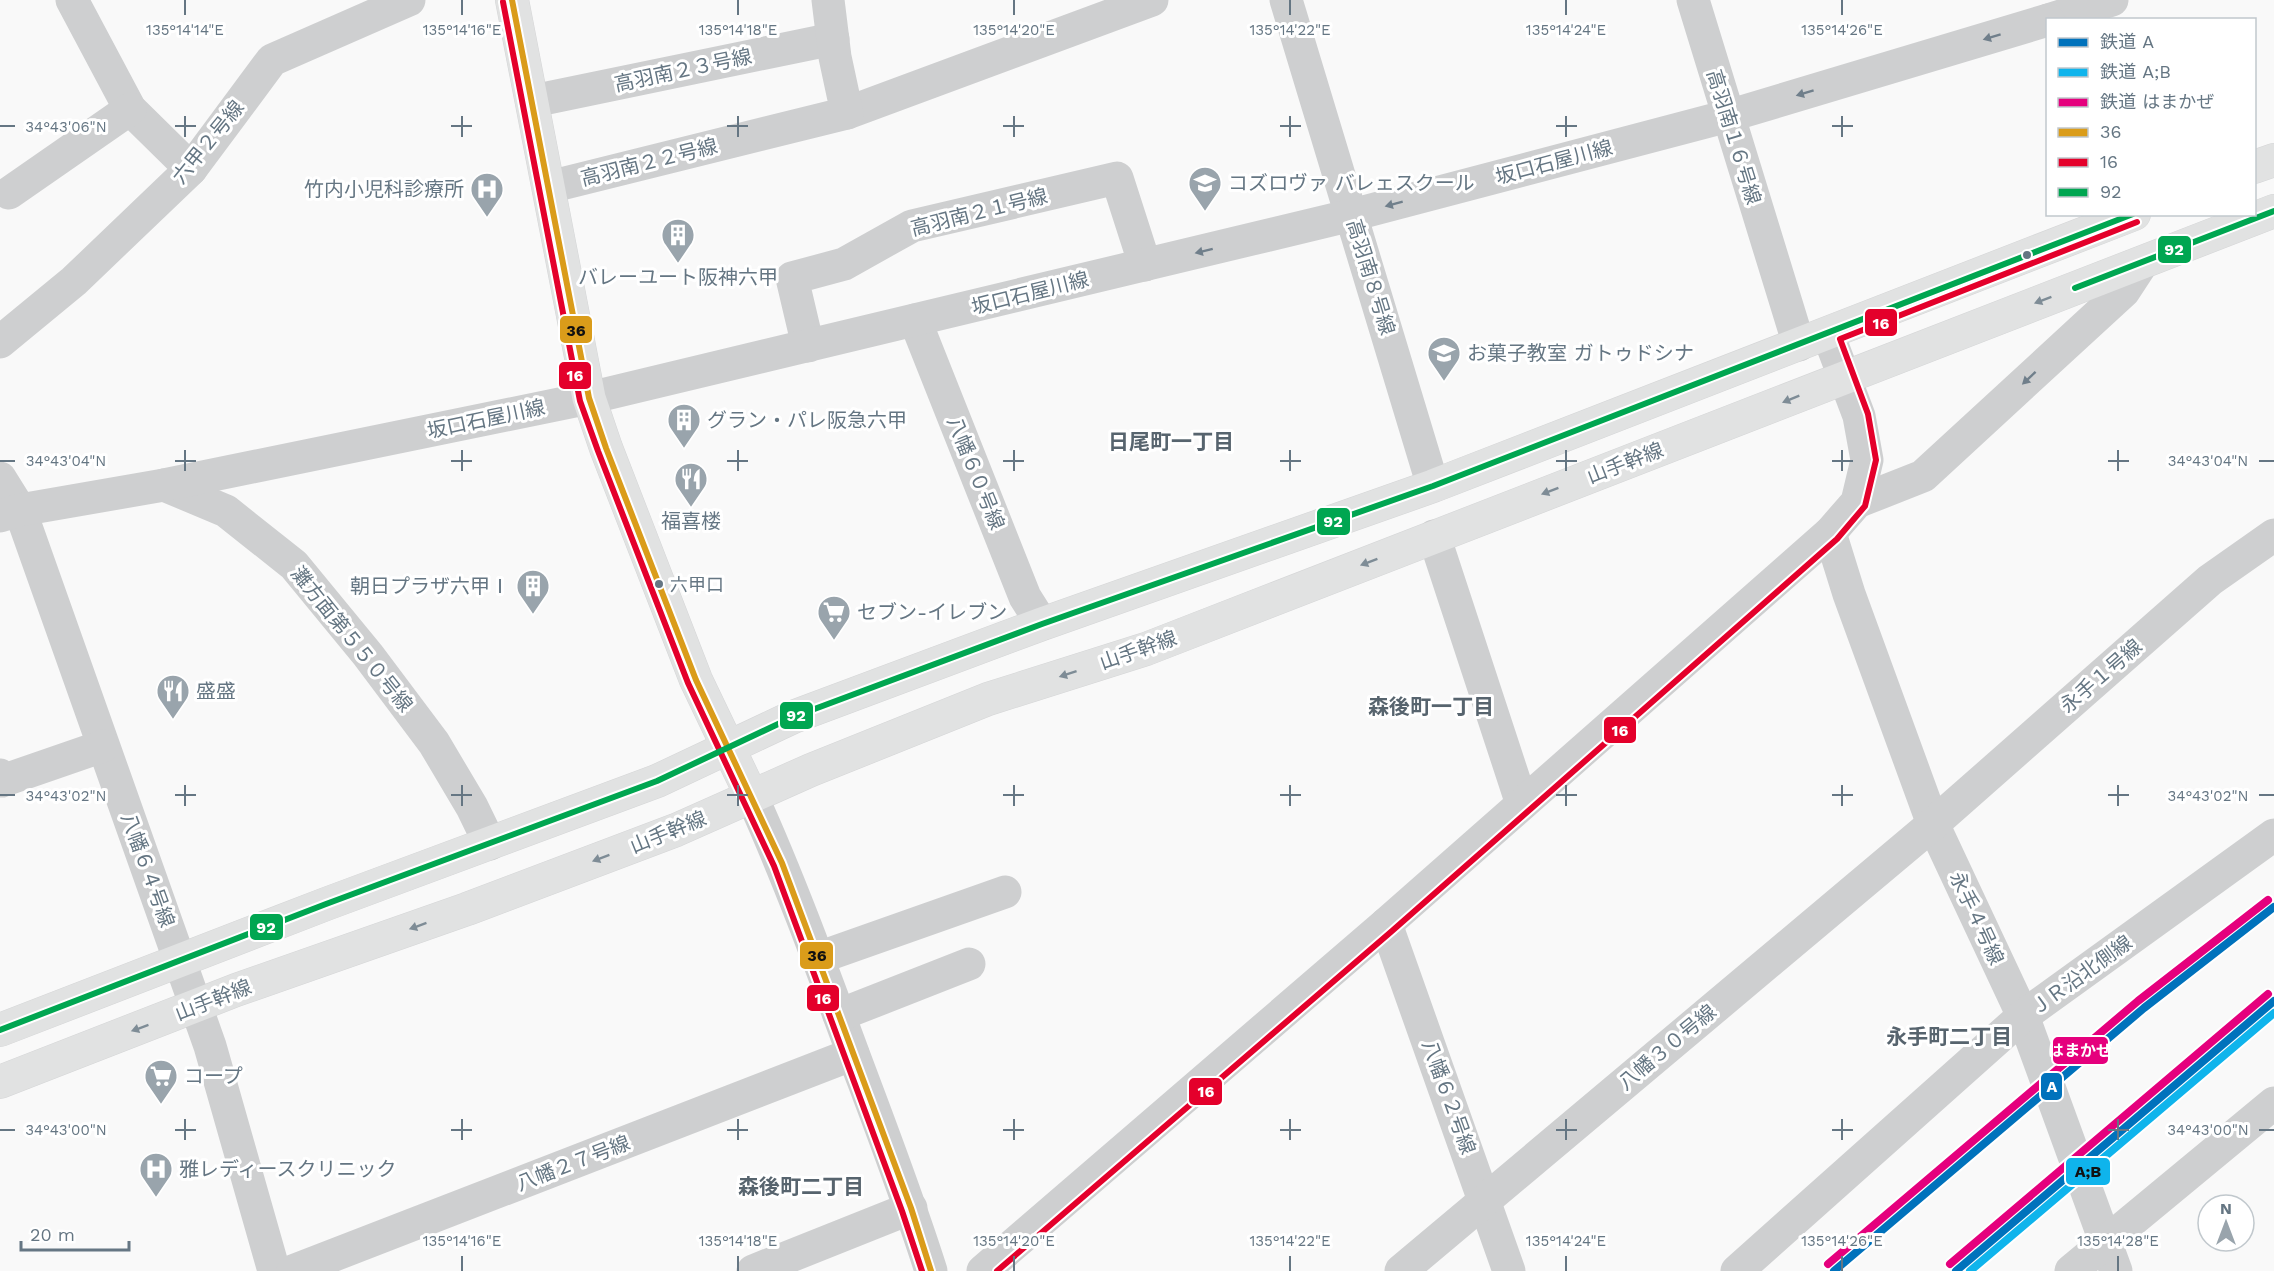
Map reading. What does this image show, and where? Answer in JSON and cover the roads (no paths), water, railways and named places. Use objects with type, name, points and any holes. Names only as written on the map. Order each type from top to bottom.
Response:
[{"type":"main road","points":[[512,0],[590,398],[606,448],[696,680],[753,797]]},
{"type":"main road","points":[[2256,166],[2274,160]]},
{"type":"main road","name":"山手幹線","points":[[0,1082],[236,990],[467,909],[654,838],[811,770],[988,699],[1146,648],[2274,211]]},
{"type":"main road","points":[[0,1030],[326,904],[657,781],[793,717],[1042,624],[1433,486],[2129,216]]},
{"type":"street","points":[[72,0],[130,109],[191,169]]},
{"type":"street","name":"六甲２号線","points":[[0,342],[75,281],[191,169],[272,60],[409,0]]},
{"type":"street","points":[[828,0],[847,113]]},
{"type":"street","name":"高羽南２２号線","points":[[549,187],[847,113],[1152,0]]},
{"type":"street","name":"高羽南８号線","points":[[1286,0],[1433,486]]},
{"type":"street","name":"高羽南１６号線","points":[[1693,0],[1776,273],[1814,339],[1845,376],[1859,416],[1867,460],[1857,502]]},
{"type":"street","name":"坂口石屋川線","points":[[2054,18],[2112,0]]},
{"type":"street","name":"坂口石屋川線","points":[[10,513],[164,485],[590,398],[1352,215],[1728,116],[2046,21]]},
{"type":"street","name":"高羽南２３号線","points":[[533,101],[833,39]]},
{"type":"street","points":[[9,194],[130,109]]},
{"type":"street","name":"高羽南２１号線","points":[[808,346],[792,278],[844,264],[912,226],[1117,178],[1145,265]]},
{"type":"street","points":[[983,1271],[1386,924],[1830,533],[1857,502],[1923,476],[2124,291],[2143,262]]},
{"type":"street","name":"八幡６０号線","points":[[915,320],[1025,597],[1042,624]]},
{"type":"street","name":"八幡６４号線","points":[[0,478],[10,513],[103,746],[210,1046],[274,1271]]},
{"type":"street","name":"灘方面第５５０号線","points":[[164,485],[226,511],[294,565],[368,655],[434,743],[472,807],[490,844]]},
{"type":"street","name":"永手４号線","points":[[1830,533],[1934,824],[2024,1016],[2110,1256]]},
{"type":"street","name":"永手１号線","points":[[1934,824],[2210,580],[2274,535]]},
{"type":"street","points":[[1434,536],[1522,804]]},
{"type":"street","points":[[0,775],[2,781],[103,746]]},
{"type":"street","points":[[753,797],[782,863],[818,958],[911,1208],[931,1271]]},
{"type":"street","name":"八幡３０号線","points":[[1401,1271],[1934,824]]},
{"type":"street","name":"ＪＲ沿北側線","points":[[1737,1271],[2024,1016],[2274,835]]},
{"type":"street","points":[[818,958],[1005,892]]},
{"type":"street","name":"八幡６２号線","points":[[1386,924],[1509,1271]]},
{"type":"street","points":[[839,1014],[969,964]]},
{"type":"street","name":"八幡２７号線","points":[[293,1271],[853,1054]]},
{"type":"street","points":[[2071,1271],[2110,1256],[2274,1103]]},
{"type":"street","points":[[753,1271],[911,1208]]},
{"type":"rail line","name":"はまかぜ","points":[[1828,1264],[2138,1001],[2268,900]]},
{"type":"rail line","name":"A","points":[[1834,1271],[2144,1008],[2274,907]]},
{"type":"rail line","name":"はまかぜ","points":[[1950,1264],[2268,994]]},
{"type":"rail line","name":"A","points":[[1956,1271],[2274,1001]]},
{"type":"rail line","name":"A;B","points":[[1970,1271],[2274,1013]]},
{"type":"place","name":"コズロヴァ バレェスクール","points":[[1205,212]]},
{"type":"place","name":"竹内小児科診療所","points":[[487,218]]},
{"type":"place","name":"バレーユート阪神六甲","points":[[678,264]]},
{"type":"place","name":"お菓子教室 ガトゥドシナ","points":[[1444,382]]},
{"type":"place","name":"グラン・パレ阪急六甲","points":[[684,449]]},
{"type":"place","name":"福喜楼","points":[[691,508]]},
{"type":"place","name":"六甲口","points":[[659,584]]},
{"type":"place","name":"朝日プラザ六甲Ⅰ","points":[[533,615]]},
{"type":"place","name":"セブン-イレブン","points":[[834,641]]},
{"type":"place","name":"盛盛","points":[[173,720]]},
{"type":"place","name":"コープ","points":[[161,1105]]},
{"type":"place","name":"雅レディースクリニック","points":[[156,1198]]},
{"type":"district","name":"日尾町一丁目","points":[[1171,442]]},
{"type":"district","name":"森後町一丁目","points":[[1431,707]]},
{"type":"district","name":"永手町二丁目","points":[[1949,1037]]},
{"type":"district","name":"森後町二丁目","points":[[801,1187]]}]
